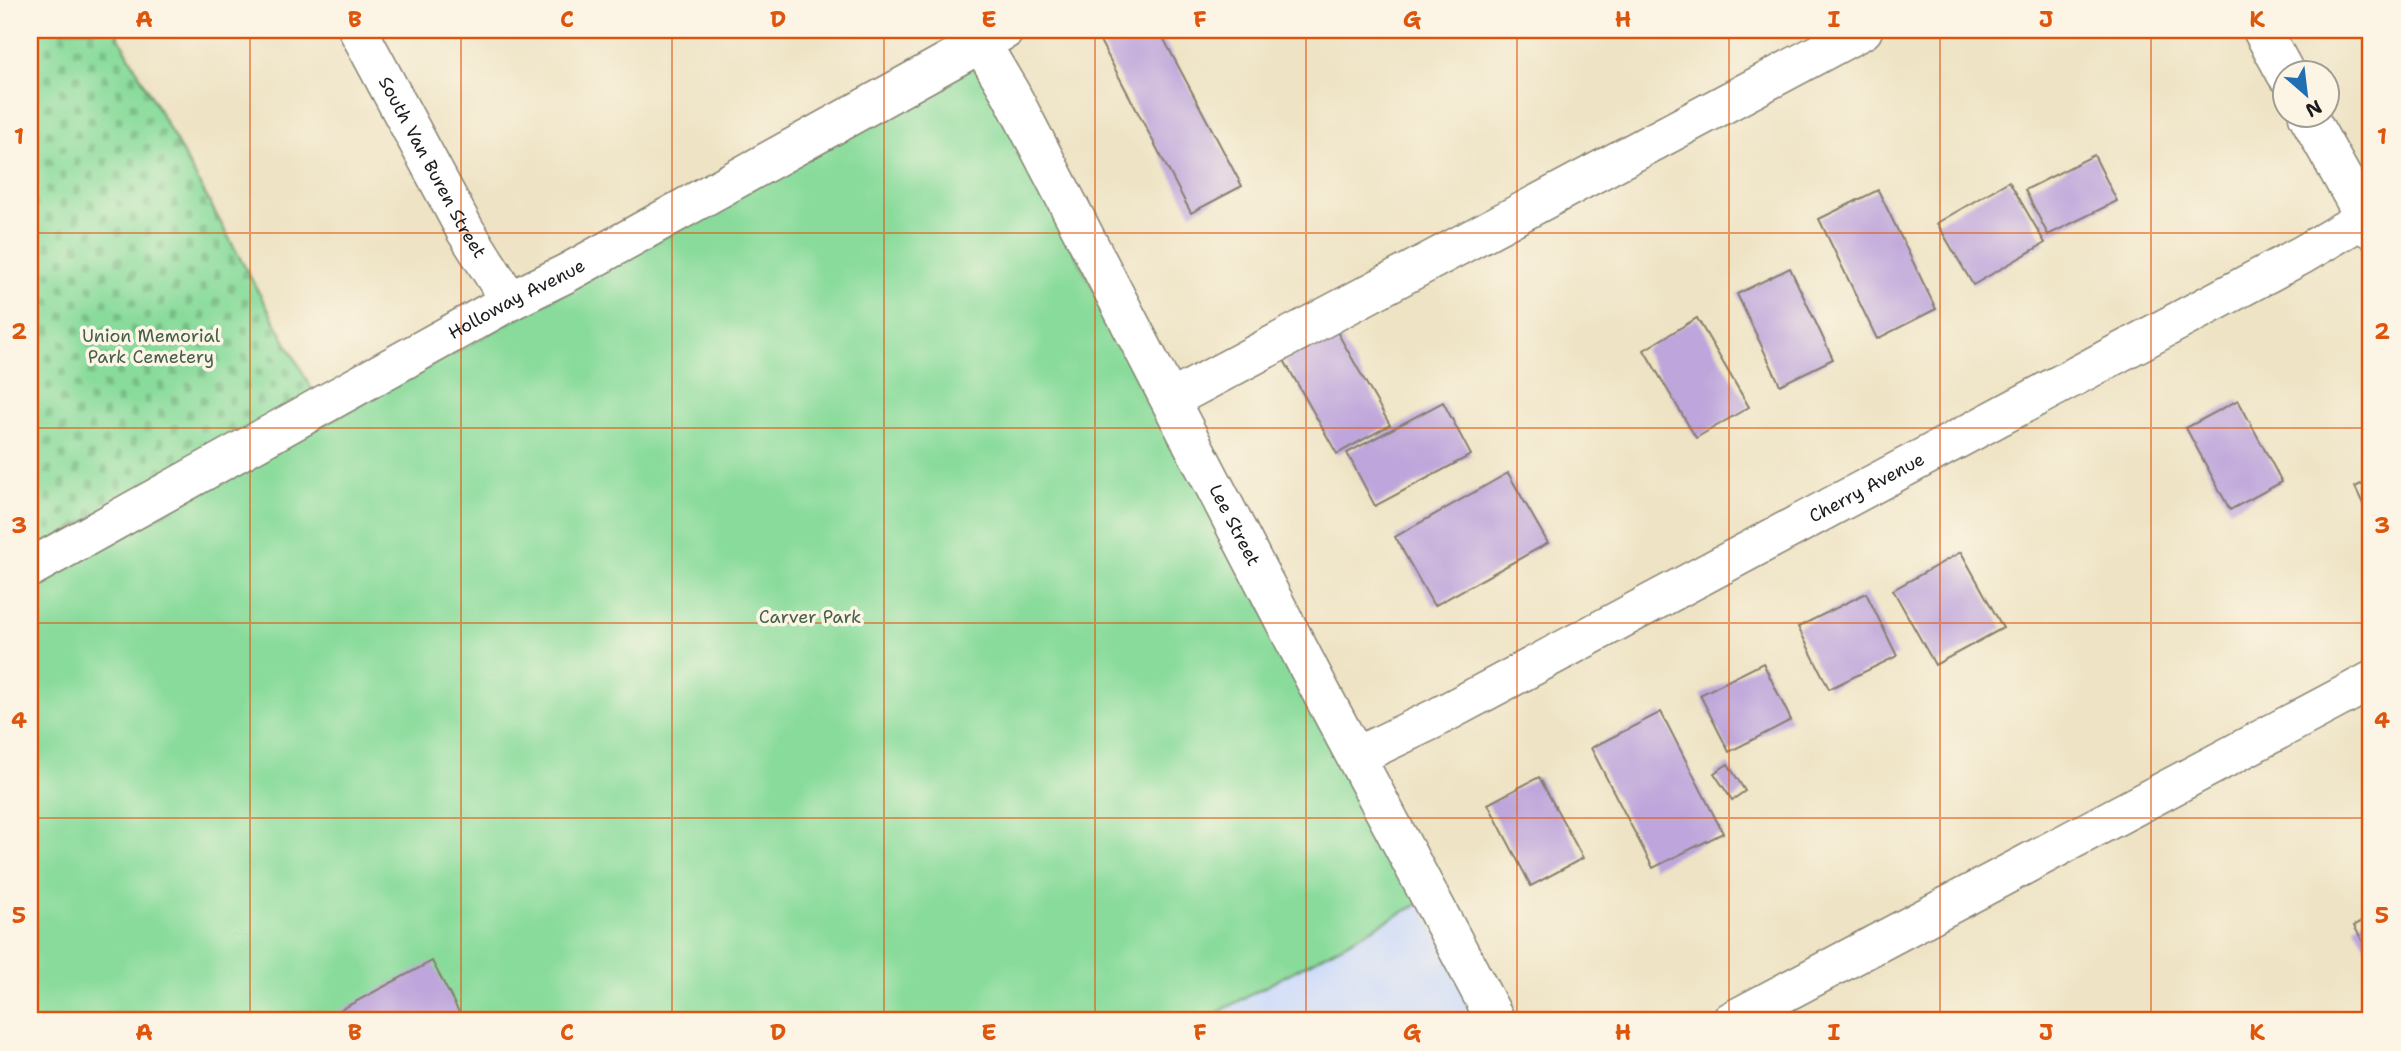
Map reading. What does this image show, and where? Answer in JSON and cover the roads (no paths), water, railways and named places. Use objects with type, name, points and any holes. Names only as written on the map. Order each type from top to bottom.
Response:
[{"type":"street","name":"South Van Buren Street","points":[[358,30],[466,230],[510,301]]},
{"type":"street","points":[[1170,400],[1863,30]]},
{"type":"street","points":[[2262,30],[2278,60]]},
{"type":"street","name":"Holloway Avenue","points":[[30,568],[510,301],[567,273],[986,35]]},
{"type":"street","name":"Lee Street","points":[[986,35],[1011,94],[1321,692],[1496,1021]]},
{"type":"street","points":[[2316,130],[2369,220]]},
{"type":"street","name":"Cherry Avenue","points":[[1357,756],[1458,706],[2369,220]]},
{"type":"street","points":[[1731,1021],[2371,681]]},
{"type":"park label","name":"Union Memorial Park Cemetery","points":[[151,346]]},
{"type":"park label","name":"Carver Park","points":[[810,617]]}]
